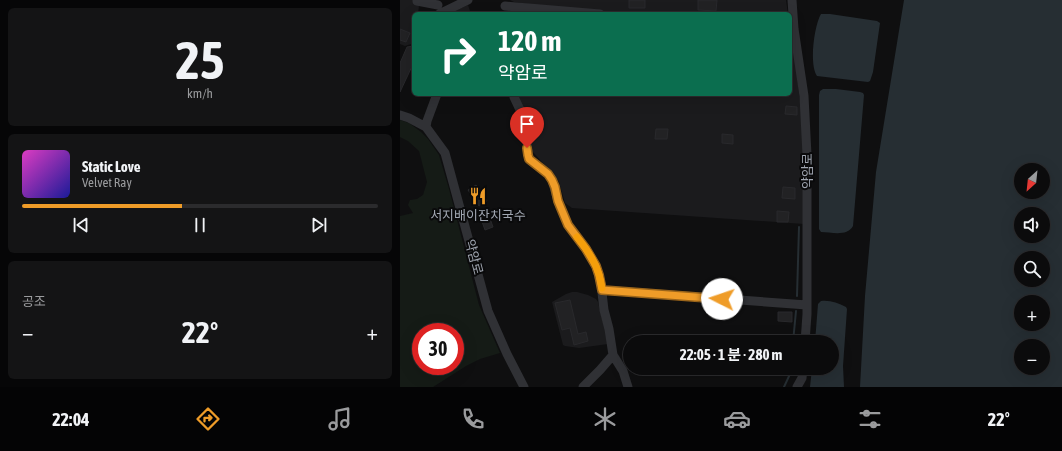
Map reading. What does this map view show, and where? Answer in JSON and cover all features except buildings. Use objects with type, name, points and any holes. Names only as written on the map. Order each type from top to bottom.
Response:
[{"type":"street","points":[[417,0],[438,8],[468,0]]},
{"type":"street","name":"약암로","points":[[792,0],[792,29],[803,80],[807,155],[807,305],[805,335]]},
{"type":"street","points":[[506,7],[573,12]]},
{"type":"street","points":[[426,127],[436,96]]},
{"type":"street","points":[[514,96],[526,128],[529,159],[548,174],[552,180],[558,201],[568,225],[586,249],[596,266],[602,290],[604,310],[613,355],[623,371],[628,387]]},
{"type":"street","name":"약암로","points":[[400,114],[426,127],[445,153],[488,311],[507,354],[524,387]]},
{"type":"street","points":[[602,290],[807,305]]},
{"type":"street","points":[[583,387],[613,355]]},
{"type":"street","points":[[797,387],[802,375]]},
{"type":"shaded area","points":[[400,0],[422,0],[418,12],[412,12],[412,44],[405,46],[400,44]]},
{"type":"shaded area","points":[[510,0],[786,0],[788,12],[592,12],[514,2]]},
{"type":"shaded area","points":[[904,0],[1062,0],[1062,387],[860,387],[865,296],[876,172]]},
{"type":"shaded area","points":[[468,5],[470,12],[452,12]]},
{"type":"shaded area","points":[[821,14],[877,21],[880,23],[873,72],[870,81],[817,76],[813,63],[813,45],[816,27]]},
{"type":"shaded area","points":[[792,34],[803,126],[804,224],[572,208],[565,203],[559,182],[532,151],[518,96],[792,96]]},
{"type":"shaded area","points":[[823,89],[860,92],[864,95],[853,226],[847,232],[843,233],[821,232],[819,229],[819,95],[820,91]]},
{"type":"shaded area","points":[[400,120],[409,123],[421,132],[439,155],[479,305],[500,353],[480,359],[464,367],[464,323],[412,323],[412,375],[452,375],[433,387],[400,387],[400,216],[413,213],[408,205],[410,200],[417,199],[423,195],[427,182],[419,151],[408,141],[400,137]]},
{"type":"shaded area","points":[[572,292],[588,295],[596,299],[606,331],[608,344],[579,348],[563,345],[552,302]]},
{"type":"shaded area","points":[[821,301],[834,302],[846,307],[847,309],[843,366],[844,387],[810,387],[811,375],[839,375],[839,335],[816,335],[818,304]]},
{"type":"waterway","points":[[797,296],[799,227]]},
{"type":"waterway","points":[[794,335],[796,311]]},
{"type":"waterway","points":[[784,387],[790,375]]},
{"type":"slow traffic","points":[[577,237],[596,266],[602,288]]},
{"type":"place","name":"서지배이잔치국수","points":[[478,196]]},
{"type":"route","points":[[527,148],[529,159],[548,174],[552,180],[558,201],[568,225],[586,249],[596,266],[602,290],[722,299]]}]
